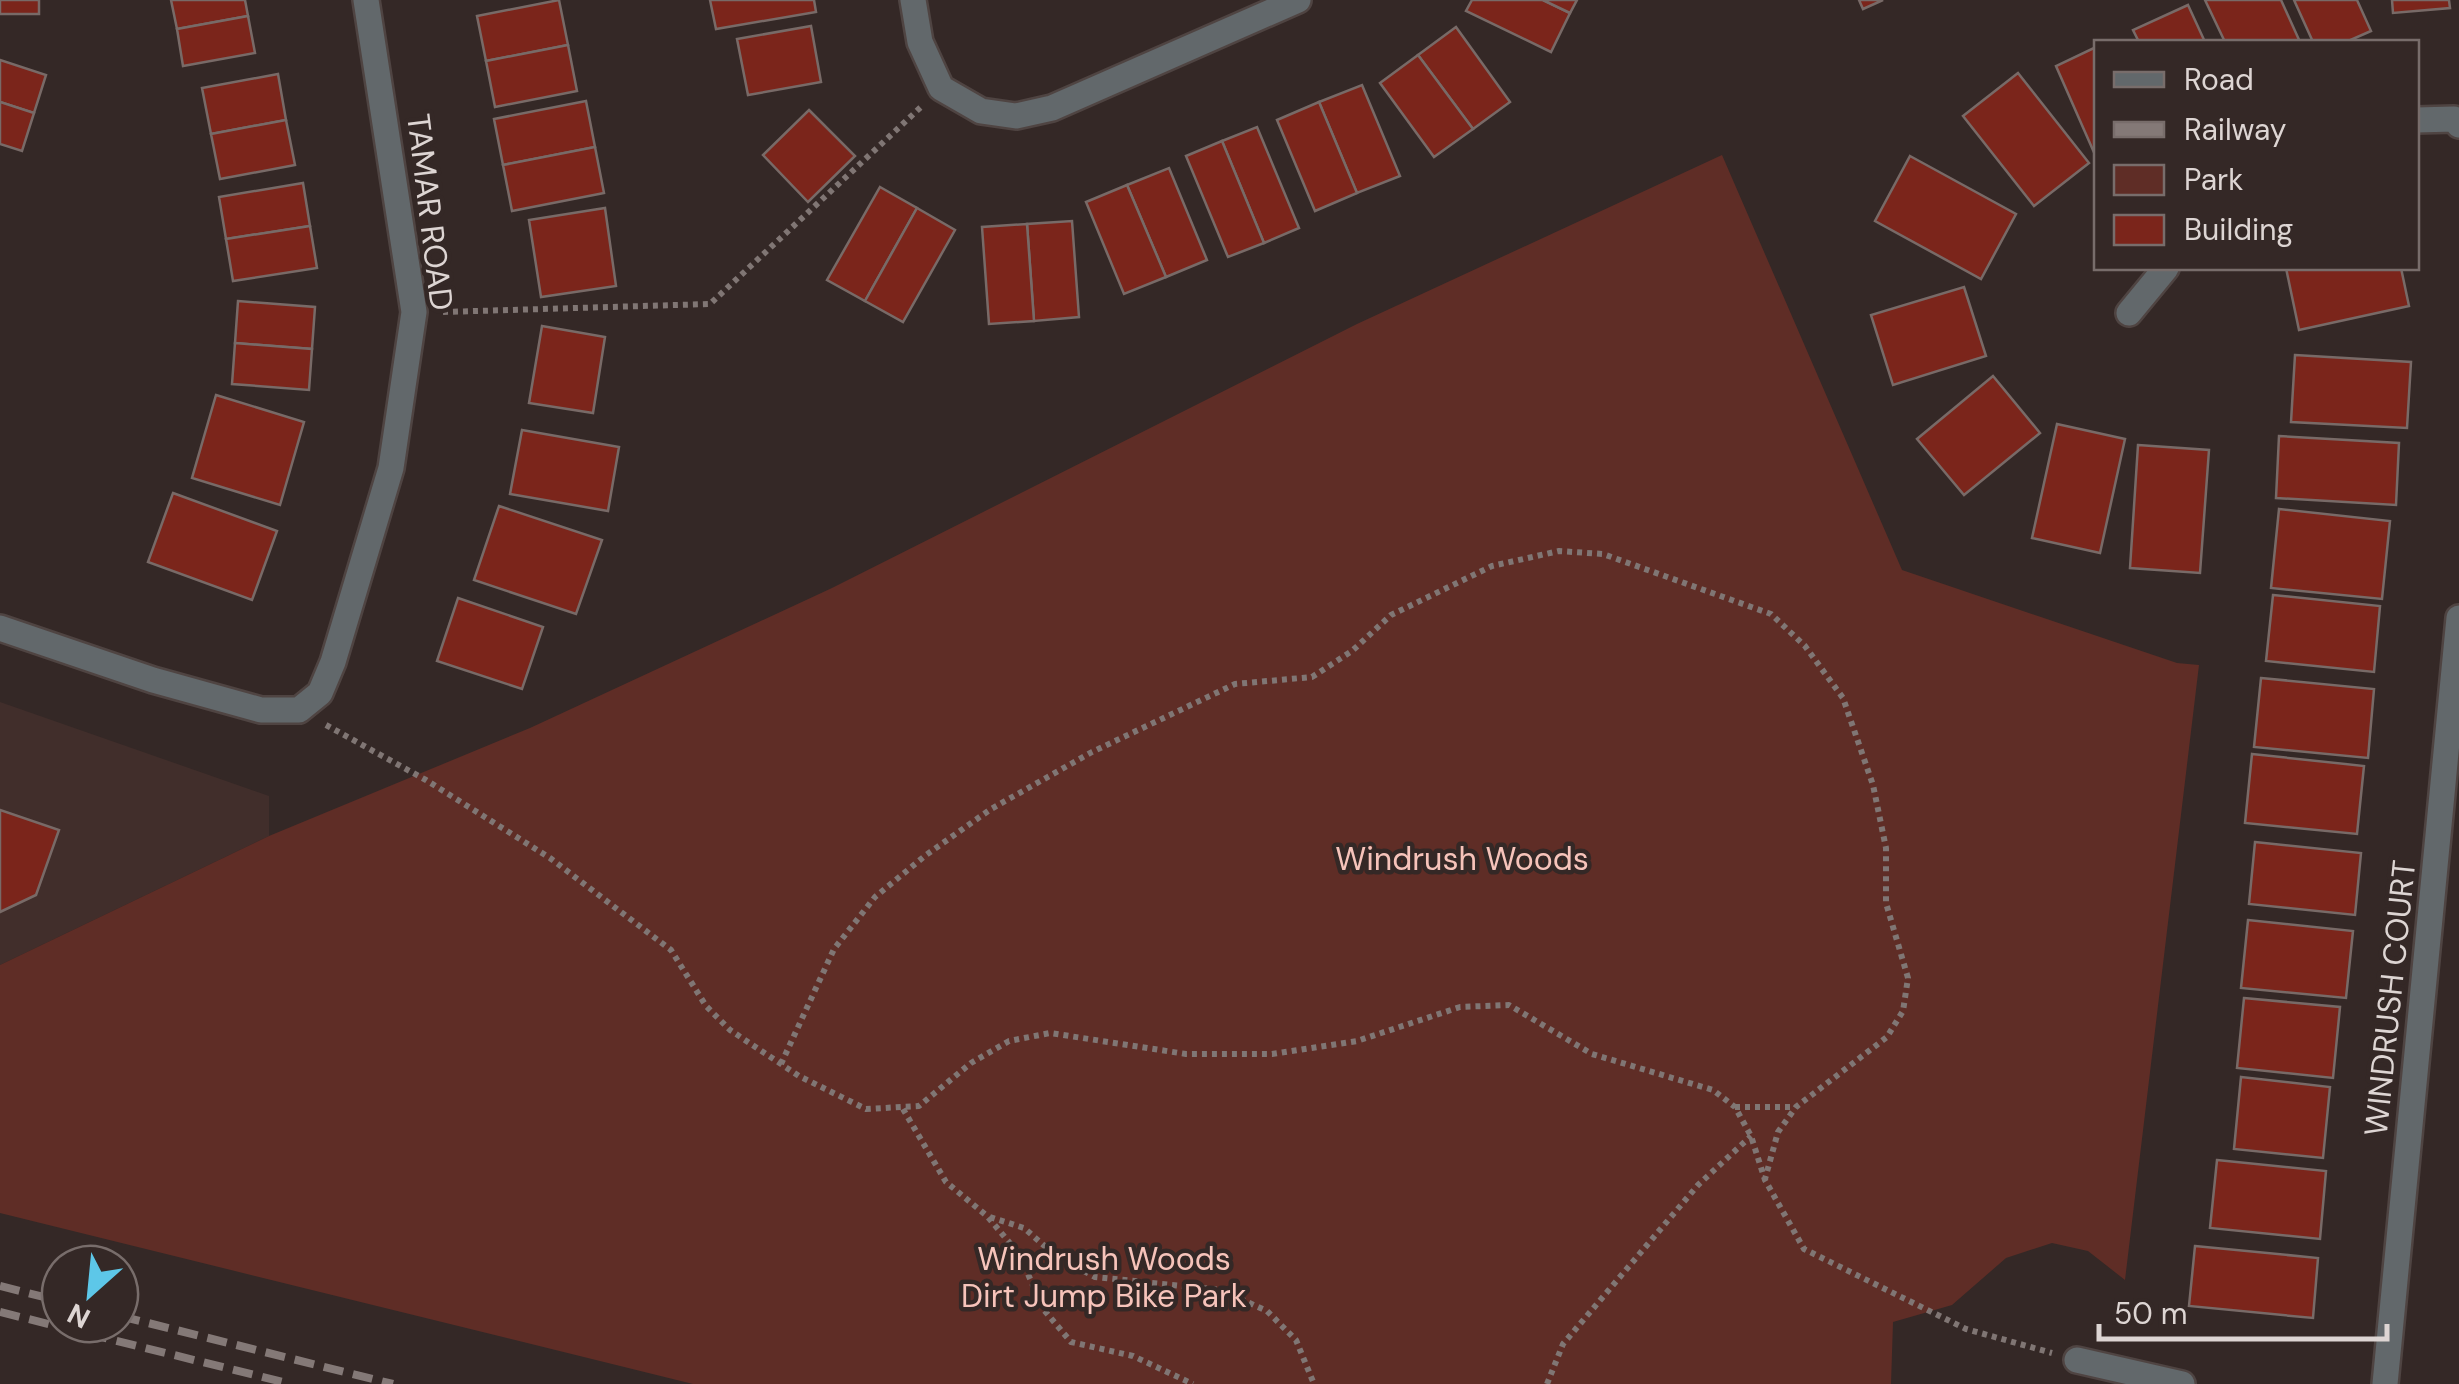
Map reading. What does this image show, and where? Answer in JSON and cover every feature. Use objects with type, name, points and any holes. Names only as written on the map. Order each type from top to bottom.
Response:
[{"type":"street","name":"TAMAR ROAD","points":[[299,710],[320,693],[333,662],[392,468],[414,312],[366,0]]},
{"type":"street","points":[[914,0],[920,42],[941,88],[981,110],[1016,116],[1052,108],[1298,0]]},
{"type":"street","points":[[2419,120],[2454,119],[2459,125]]},
{"type":"street","points":[[2130,313],[2164,270]]},
{"type":"street","name":"WINDRUSH COURT","points":[[2385,1384],[2459,618]]},
{"type":"street","points":[[0,628],[153,680],[260,710],[299,710]]},
{"type":"street","points":[[2077,1360],[2182,1384]]},
{"type":"path","points":[[414,312],[710,304],[941,88]]},
{"type":"path","points":[[781,1064],[834,948],[875,897],[926,854],[991,809],[1092,752],[1234,684],[1312,677],[1352,652],[1391,615],[1492,566],[1559,551],[1603,554],[1772,614],[1806,646],[1843,698],[1873,785],[1886,848],[1886,903],[1908,978],[1902,1011],[1887,1037],[1796,1107],[1778,1132],[1765,1180]]},
{"type":"path","points":[[299,710],[426,780],[550,858],[671,950],[706,1006],[730,1030],[781,1064],[866,1109],[919,1106],[971,1063],[1009,1041],[1050,1034],[1186,1054],[1272,1054],[1357,1040],[1460,1007],[1508,1005],[1592,1054],[1713,1090],[1735,1107],[1751,1136],[1765,1180],[1804,1249],[1966,1328],[2077,1360]]},
{"type":"path","points":[[1735,1107],[1796,1107]]},
{"type":"path","points":[[903,1109],[946,1182],[987,1216],[1020,1254],[1044,1310],[1072,1342],[1133,1356],[1193,1384]]},
{"type":"path","points":[[1547,1384],[1563,1344],[1698,1185],[1751,1136]]},
{"type":"path","points":[[987,1216],[1024,1228],[1056,1256],[1095,1278],[1221,1290],[1267,1311],[1296,1340],[1314,1384]]},
{"type":"shaded area","points":[[0,702],[269,796],[269,836],[0,965]]},
{"type":"green space","name":"Windrush Woods","points":[[1722,155],[1902,570],[2177,663],[2199,665],[2125,1280],[2088,1251],[2052,1243],[2006,1258],[1952,1305],[1893,1322],[1891,1384],[693,1384],[140,1248],[140,1244],[126,1244],[0,1213],[0,965],[269,836],[530,728],[832,588],[1357,324]]},
{"type":"building","points":[[0,0],[39,0],[39,14],[0,14]]},
{"type":"building","points":[[171,0],[245,0],[248,16],[177,29]]},
{"type":"building","points":[[559,0],[568,45],[486,61],[477,16]]},
{"type":"building","points":[[710,0],[814,0],[816,12],[716,29]]},
{"type":"building","points":[[1472,0],[1543,0],[1570,13],[1551,52],[1466,11]]},
{"type":"building","points":[[1543,0],[1577,0],[1570,13]]},
{"type":"building","points":[[1859,0],[1883,0],[1863,9]]},
{"type":"building","points":[[2205,0],[2281,0],[2299,40],[2224,40]]},
{"type":"building","points":[[2294,0],[2357,0],[2371,31],[2351,40],[2312,40]]},
{"type":"building","points":[[2392,0],[2449,0],[2450,8],[2393,13]]},
{"type":"building","points":[[2188,5],[2204,40],[2138,40],[2133,30]]},
{"type":"building","points":[[248,16],[255,53],[183,66],[177,29]]},
{"type":"building","points":[[811,26],[821,82],[748,95],[737,39]]},
{"type":"building","points":[[1456,27],[1510,102],[1473,129],[1418,55]]},
{"type":"building","points":[[568,45],[577,91],[495,107],[486,61]]},
{"type":"building","points":[[2094,48],[2094,152],[2056,66]]},
{"type":"building","points":[[1418,55],[1473,129],[1434,157],[1380,83]]},
{"type":"building","points":[[0,60],[46,75],[34,113],[0,102]]},
{"type":"building","points":[[2018,73],[2089,163],[2034,206],[1963,116]]},
{"type":"building","points":[[278,74],[286,120],[211,134],[202,88]]},
{"type":"building","points":[[1362,85],[1400,176],[1357,193],[1319,102]]},
{"type":"building","points":[[586,101],[595,147],[503,165],[494,119]]},
{"type":"building","points":[[0,102],[34,113],[22,151],[0,144]]},
{"type":"building","points":[[1319,102],[1357,193],[1315,211],[1277,120]]},
{"type":"building","points":[[809,110],[855,156],[808,202],[763,155]]},
{"type":"building","points":[[286,120],[295,165],[220,179],[211,134]]},
{"type":"building","points":[[1257,127],[1299,228],[1264,243],[1222,141]]},
{"type":"building","points":[[1222,141],[1264,243],[1228,257],[1186,156]]},
{"type":"building","points":[[595,147],[604,193],[512,211],[503,165]]},
{"type":"building","points":[[1910,156],[2016,214],[1981,279],[1875,221]]},
{"type":"building","points":[[1169,168],[1207,260],[1166,277],[1127,185]]},
{"type":"building","points":[[303,183],[310,226],[226,239],[219,197]]},
{"type":"building","points":[[1127,185],[1166,277],[1124,294],[1086,202]]},
{"type":"building","points":[[880,187],[917,208],[865,301],[827,280]]},
{"type":"building","points":[[605,208],[616,286],[541,297],[529,220]]},
{"type":"building","points":[[917,208],[955,230],[903,322],[865,301]]},
{"type":"building","points":[[1072,221],[1079,317],[1034,321],[1027,224]]},
{"type":"building","points":[[1027,224],[1034,321],[989,324],[982,227]]},
{"type":"building","points":[[310,226],[317,268],[233,281],[226,239]]},
{"type":"building","points":[[2286,270],[2401,270],[2409,306],[2299,330]]},
{"type":"building","points":[[1964,287],[1986,356],[1893,385],[1871,315]]},
{"type":"building","points":[[238,301],[315,307],[312,349],[235,343]]},
{"type":"building","points":[[542,326],[605,337],[593,413],[529,403]]},
{"type":"building","points":[[235,343],[312,349],[309,390],[232,384]]},
{"type":"building","points":[[2295,355],[2411,362],[2407,428],[2291,422]]},
{"type":"building","points":[[1993,376],[2040,433],[1964,495],[1917,439]]},
{"type":"building","points":[[216,395],[304,422],[280,505],[192,478]]},
{"type":"building","points":[[2057,424],[2125,439],[2100,553],[2032,538]]},
{"type":"building","points":[[522,430],[619,447],[608,511],[510,494]]},
{"type":"building","points":[[2279,436],[2399,443],[2396,505],[2276,498]]},
{"type":"building","points":[[2138,445],[2209,450],[2200,573],[2130,568]]},
{"type":"building","points":[[173,493],[277,531],[252,600],[148,562]]},
{"type":"building","points":[[499,506],[602,540],[576,614],[474,580]]},
{"type":"building","points":[[2279,509],[2390,521],[2382,599],[2271,588]]},
{"type":"building","points":[[2273,595],[2380,606],[2374,672],[2266,661]]},
{"type":"building","points":[[458,598],[543,627],[522,689],[437,661]]},
{"type":"building","points":[[2261,678],[2374,689],[2368,758],[2254,747]]},
{"type":"building","points":[[2252,754],[2364,766],[2357,834],[2245,823]]},
{"type":"building","points":[[0,810],[59,830],[36,895],[0,912]]},
{"type":"building","points":[[2255,842],[2361,853],[2355,915],[2249,904]]},
{"type":"building","points":[[2248,920],[2353,931],[2346,998],[2241,988]]},
{"type":"building","points":[[2244,998],[2340,1007],[2333,1078],[2237,1068]]},
{"type":"building","points":[[2241,1077],[2330,1087],[2323,1158],[2234,1149]]},
{"type":"building","points":[[2217,1160],[2326,1171],[2320,1239],[2210,1228]]},
{"type":"building","points":[[2195,1246],[2318,1258],[2313,1318],[2189,1306]]},
{"type":"railway","points":[[0,1286],[40,1296]]},
{"type":"railway","points":[[0,1312],[291,1384]]},
{"type":"railway","points":[[140,1321],[393,1384]]},
{"type":"park label","name":"Windrush Woods Dirt Jump Bike Park","points":[[1104,1278]]}]
